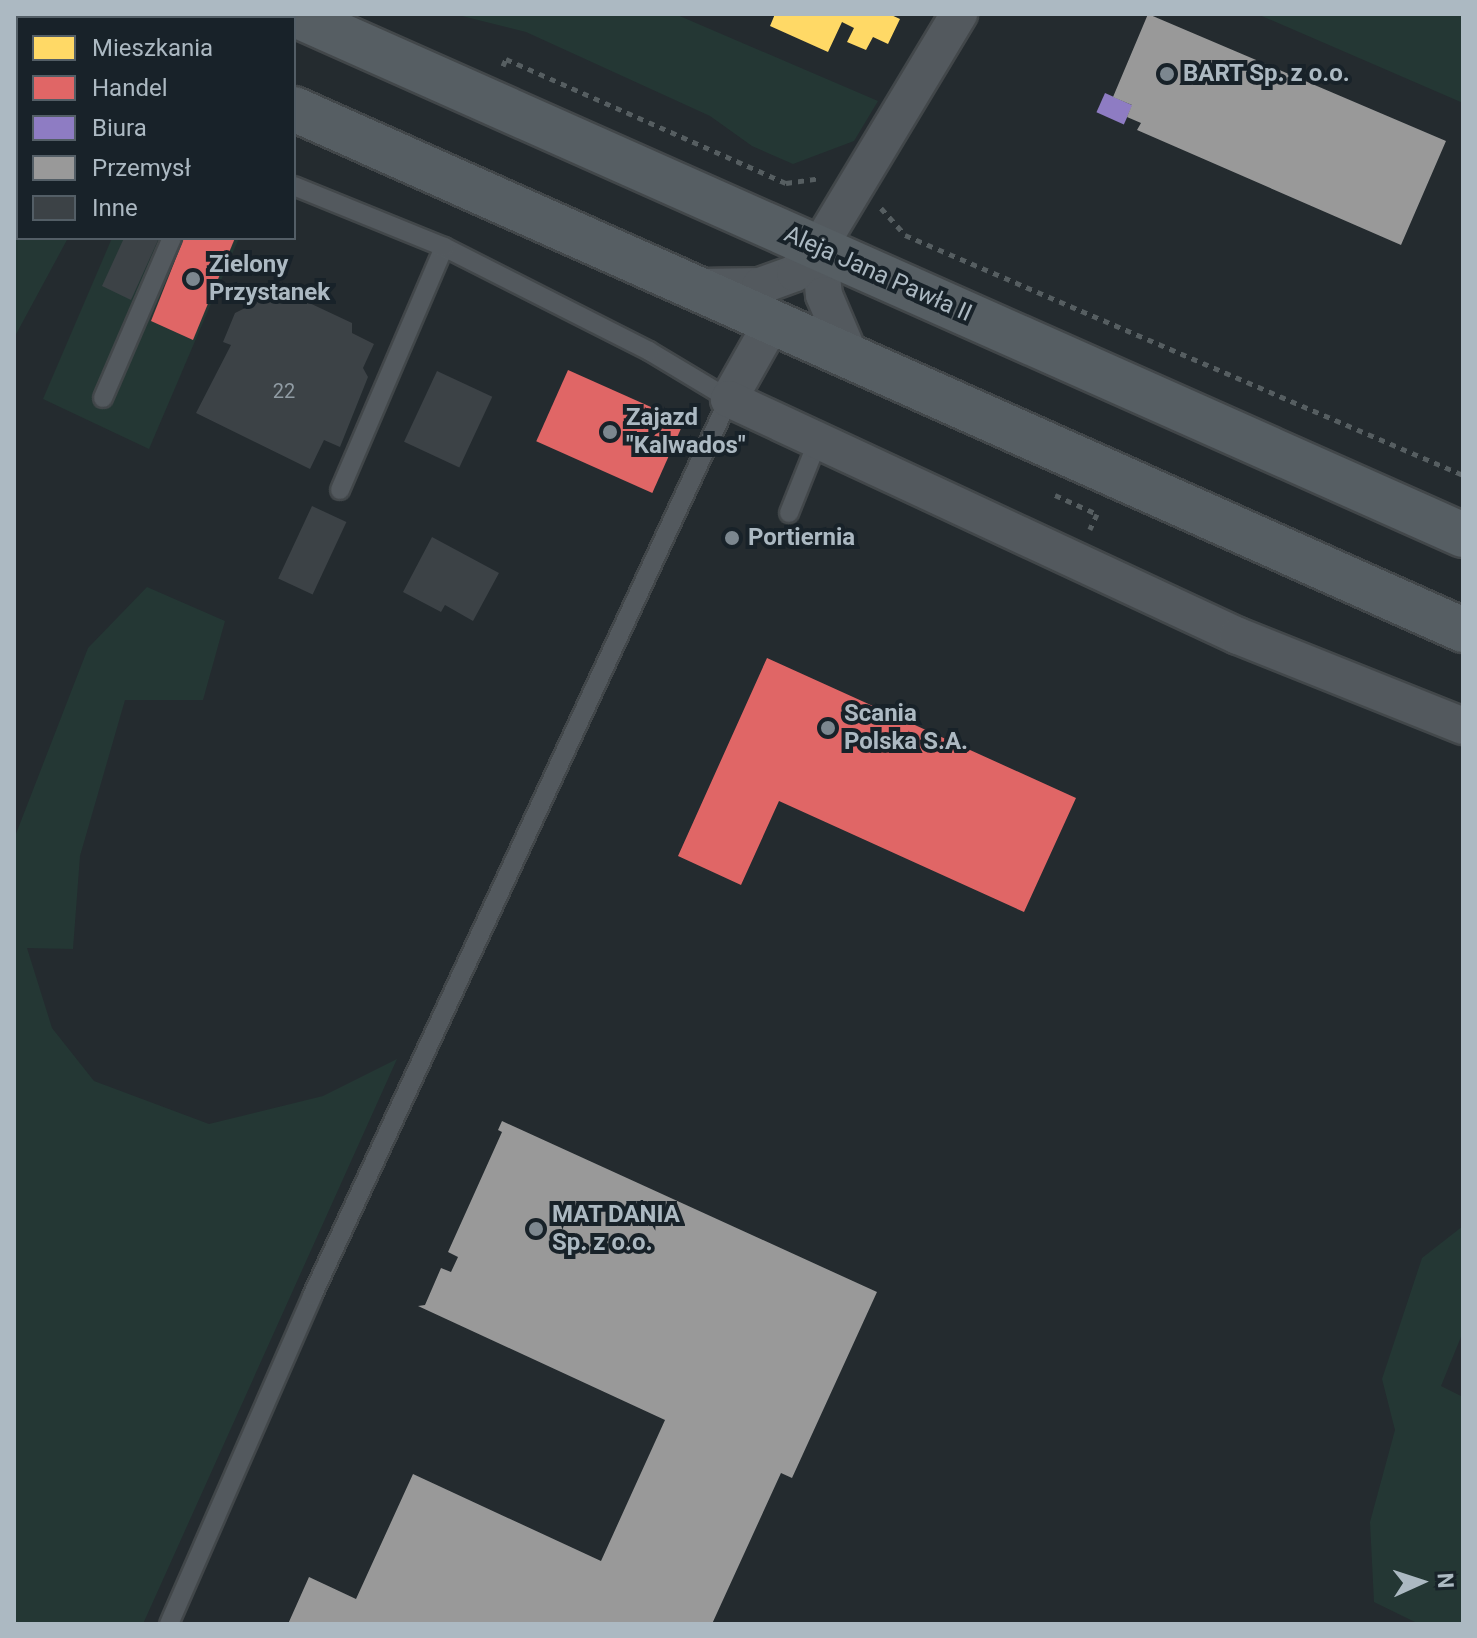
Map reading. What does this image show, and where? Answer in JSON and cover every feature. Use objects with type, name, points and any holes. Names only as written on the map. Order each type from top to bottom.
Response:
[{"type":"main road","name":"Aleja Jana Pawła II","points":[[293,14],[1463,535]]},
{"type":"main road","points":[[296,110],[1463,630]]},
{"type":"street","points":[[699,287],[760,286],[795,273],[819,247],[959,14]]},
{"type":"street","points":[[819,247],[824,295],[850,356]]},
{"type":"street","points":[[773,321],[729,399],[1076,564],[1238,636],[1463,726]]},
{"type":"lane","points":[[169,1624],[318,1283],[729,399],[649,351],[444,247],[296,187]]},
{"type":"lane","points":[[103,398],[171,240]]},
{"type":"lane","points":[[340,490],[444,247]]},
{"type":"lane","points":[[789,513],[817,443]]},
{"type":"path","points":[[733,161],[786,183],[829,176]]},
{"type":"path","points":[[879,204],[892,226],[905,235],[1463,475]]},
{"type":"path","points":[[1046,490],[1097,514],[1076,564]]},
{"type":"green space","points":[[454,14],[675,14],[878,101],[854,141],[793,164],[752,146],[710,116],[526,32]]},
{"type":"green space","points":[[1257,14],[1463,14],[1463,103]]},
{"type":"green space","points":[[14,100],[16,240],[67,240],[14,338]]},
{"type":"green space","points":[[111,240],[238,240],[149,449],[43,399]]},
{"type":"green space","points":[[147,587],[225,621],[203,700],[125,700],[80,856],[73,949],[27,948],[52,1028],[94,1081],[209,1124],[323,1096],[397,1059],[143,1624],[14,1624],[14,839],[88,648]]},
{"type":"green space","points":[[1463,1226],[1463,1332],[1441,1386],[1463,1397],[1463,1624],[1419,1624],[1374,1602],[1370,1522],[1395,1430],[1382,1379],[1422,1258]]},
{"type":"building: Mieszkania","points":[[775,14],[889,14],[900,19],[888,44],[873,37],[866,50],[847,42],[854,28],[842,22],[828,52],[770,26]]},
{"type":"building: Handel","name":"Zielony Przystanek","points":[[183,240],[234,240],[193,340],[151,321]]},
{"type":"building: Handel","name":"Zajazd \"Kalwados\"","points":[[568,370],[684,422],[652,493],[536,441]]},
{"type":"building: Handel","name":"Portiernia","points":[[729,529],[741,534],[735,548],[723,543]]},
{"type":"building: Handel","name":"Scania Polska S.A.","points":[[767,658],[1076,798],[1024,912],[779,801],[741,885],[678,856]]},
{"type":"building: Biura","points":[[1105,93],[1132,105],[1124,124],[1096,112]]},
{"type":"building: Przemysł","points":[[1148,14],[1446,141],[1401,245],[1137,130],[1141,123],[1127,117],[1132,105],[1113,97]]},
{"type":"building: Przemysł","points":[[502,1121],[877,1292],[792,1478],[781,1473],[712,1624],[288,1624],[309,1577],[356,1599],[413,1474],[601,1561],[665,1420],[418,1306],[425,1305],[441,1268],[451,1272],[458,1257],[448,1252],[502,1132],[498,1130]]},
{"type":"building: Inne","points":[[123,240],[158,240],[131,300],[102,286]]},
{"type":"building: Inne","points":[[257,287],[282,299],[286,292],[352,323],[352,333],[374,344],[363,368],[368,377],[340,447],[324,440],[310,469],[196,413],[231,345],[223,342],[235,313],[247,307]]},
{"type":"building: Inne","points":[[437,371],[492,397],[459,467],[404,442]]},
{"type":"building: Inne","points":[[312,506],[346,522],[313,595],[278,579]]},
{"type":"building: Inne","points":[[432,537],[499,573],[473,621],[445,605],[441,612],[403,592]]},
{"type":"place","name":"BART Sp. z o.o.","points":[[1167,74]]},
{"type":"place","name":"Zielony Przystanek","points":[[193,279]]},
{"type":"place","name":"Zajazd \"Kalwados\"","points":[[610,432]]},
{"type":"place","name":"Portiernia","points":[[732,538]]},
{"type":"place","name":"Scania Polska S.A.","points":[[828,728]]},
{"type":"place","name":"MAT DANIA Sp. z o.o.","points":[[536,1229]]}]
